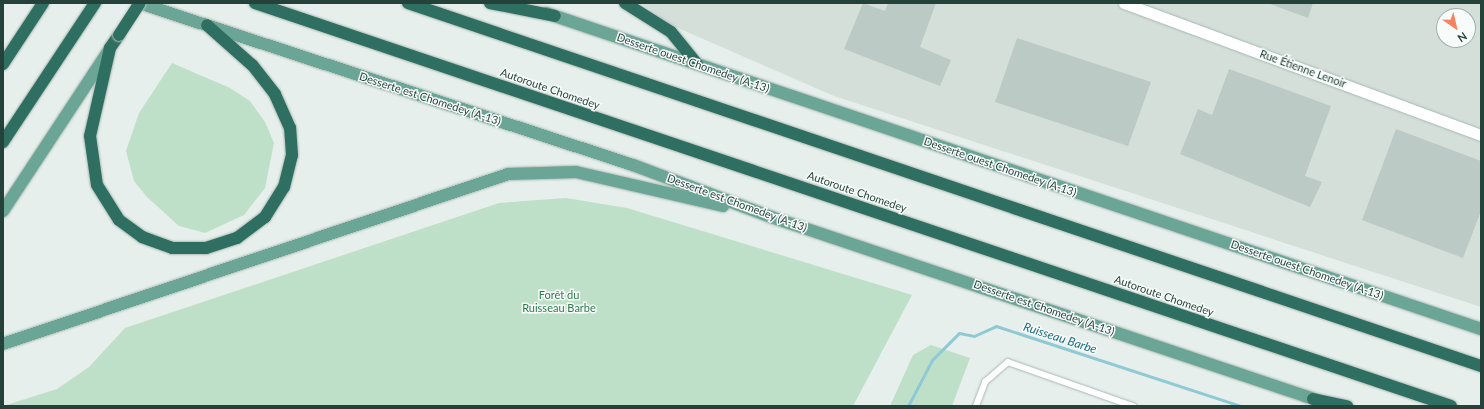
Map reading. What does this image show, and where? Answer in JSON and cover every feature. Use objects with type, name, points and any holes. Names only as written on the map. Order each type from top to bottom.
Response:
[{"type":"highway","points":[[3,142],[95,3]]},
{"type":"highway","points":[[140,3],[110,48],[90,136],[92,167],[101,194],[119,220],[152,242],[183,249],[216,246],[248,232],[273,207],[288,176],[291,141],[284,112],[266,82],[207,25]]},
{"type":"highway","name":"Autoroute Chomedey","points":[[255,3],[1450,406]]},
{"type":"highway","points":[[408,3],[1481,366]]},
{"type":"highway","points":[[490,3],[555,16]]},
{"type":"highway","points":[[625,3],[670,32],[697,64]]},
{"type":"highway","points":[[3,64],[41,6]]},
{"type":"highway","points":[[1313,399],[1347,406]]},
{"type":"main road","name":"Desserte est Chomedey (A-13)","points":[[140,3],[633,165],[771,217],[1334,406]]},
{"type":"main road","name":"Desserte ouest Chomedey (A-13)","points":[[520,3],[1481,329]]},
{"type":"main road","points":[[3,211],[110,48]]},
{"type":"main road","points":[[3,344],[508,174],[576,172],[771,217]]},
{"type":"street","name":"Rue Étienne Lenoir","points":[[1124,3],[1481,135]]},
{"type":"lane","points":[[976,406],[985,382],[1008,362],[1133,406]]},
{"type":"shaded area","points":[[641,3],[1481,3],[1481,307],[834,96],[671,25]]},
{"type":"green space","points":[[172,63],[230,88],[250,101],[265,122],[274,143],[265,188],[244,215],[205,233],[179,226],[147,197],[134,181],[126,151],[139,113]]},
{"type":"green space","name":"Forêt du Ruisseau Barbe","points":[[566,198],[627,208],[912,295],[853,406],[3,406],[57,389],[89,367],[125,328],[499,203]]},
{"type":"green space","points":[[931,345],[970,358],[952,406],[890,406],[913,355]]},
{"type":"building","points":[[863,3],[885,11],[888,3],[936,3],[920,47],[951,60],[940,86],[844,49]]},
{"type":"building","points":[[1267,3],[1313,3],[1308,18]]},
{"type":"building","points":[[1017,38],[1151,82],[1128,146],[995,102]]},
{"type":"building","points":[[1229,69],[1331,106],[1305,176],[1322,182],[1310,207],[1180,154],[1198,109],[1212,115]]},
{"type":"building","points":[[1396,129],[1481,161],[1481,211],[1463,258],[1362,220]]},
{"type":"waterway","name":"Ruisseau Barbe","points":[[908,406],[932,360],[959,333],[974,336],[996,326],[1241,406]]}]
